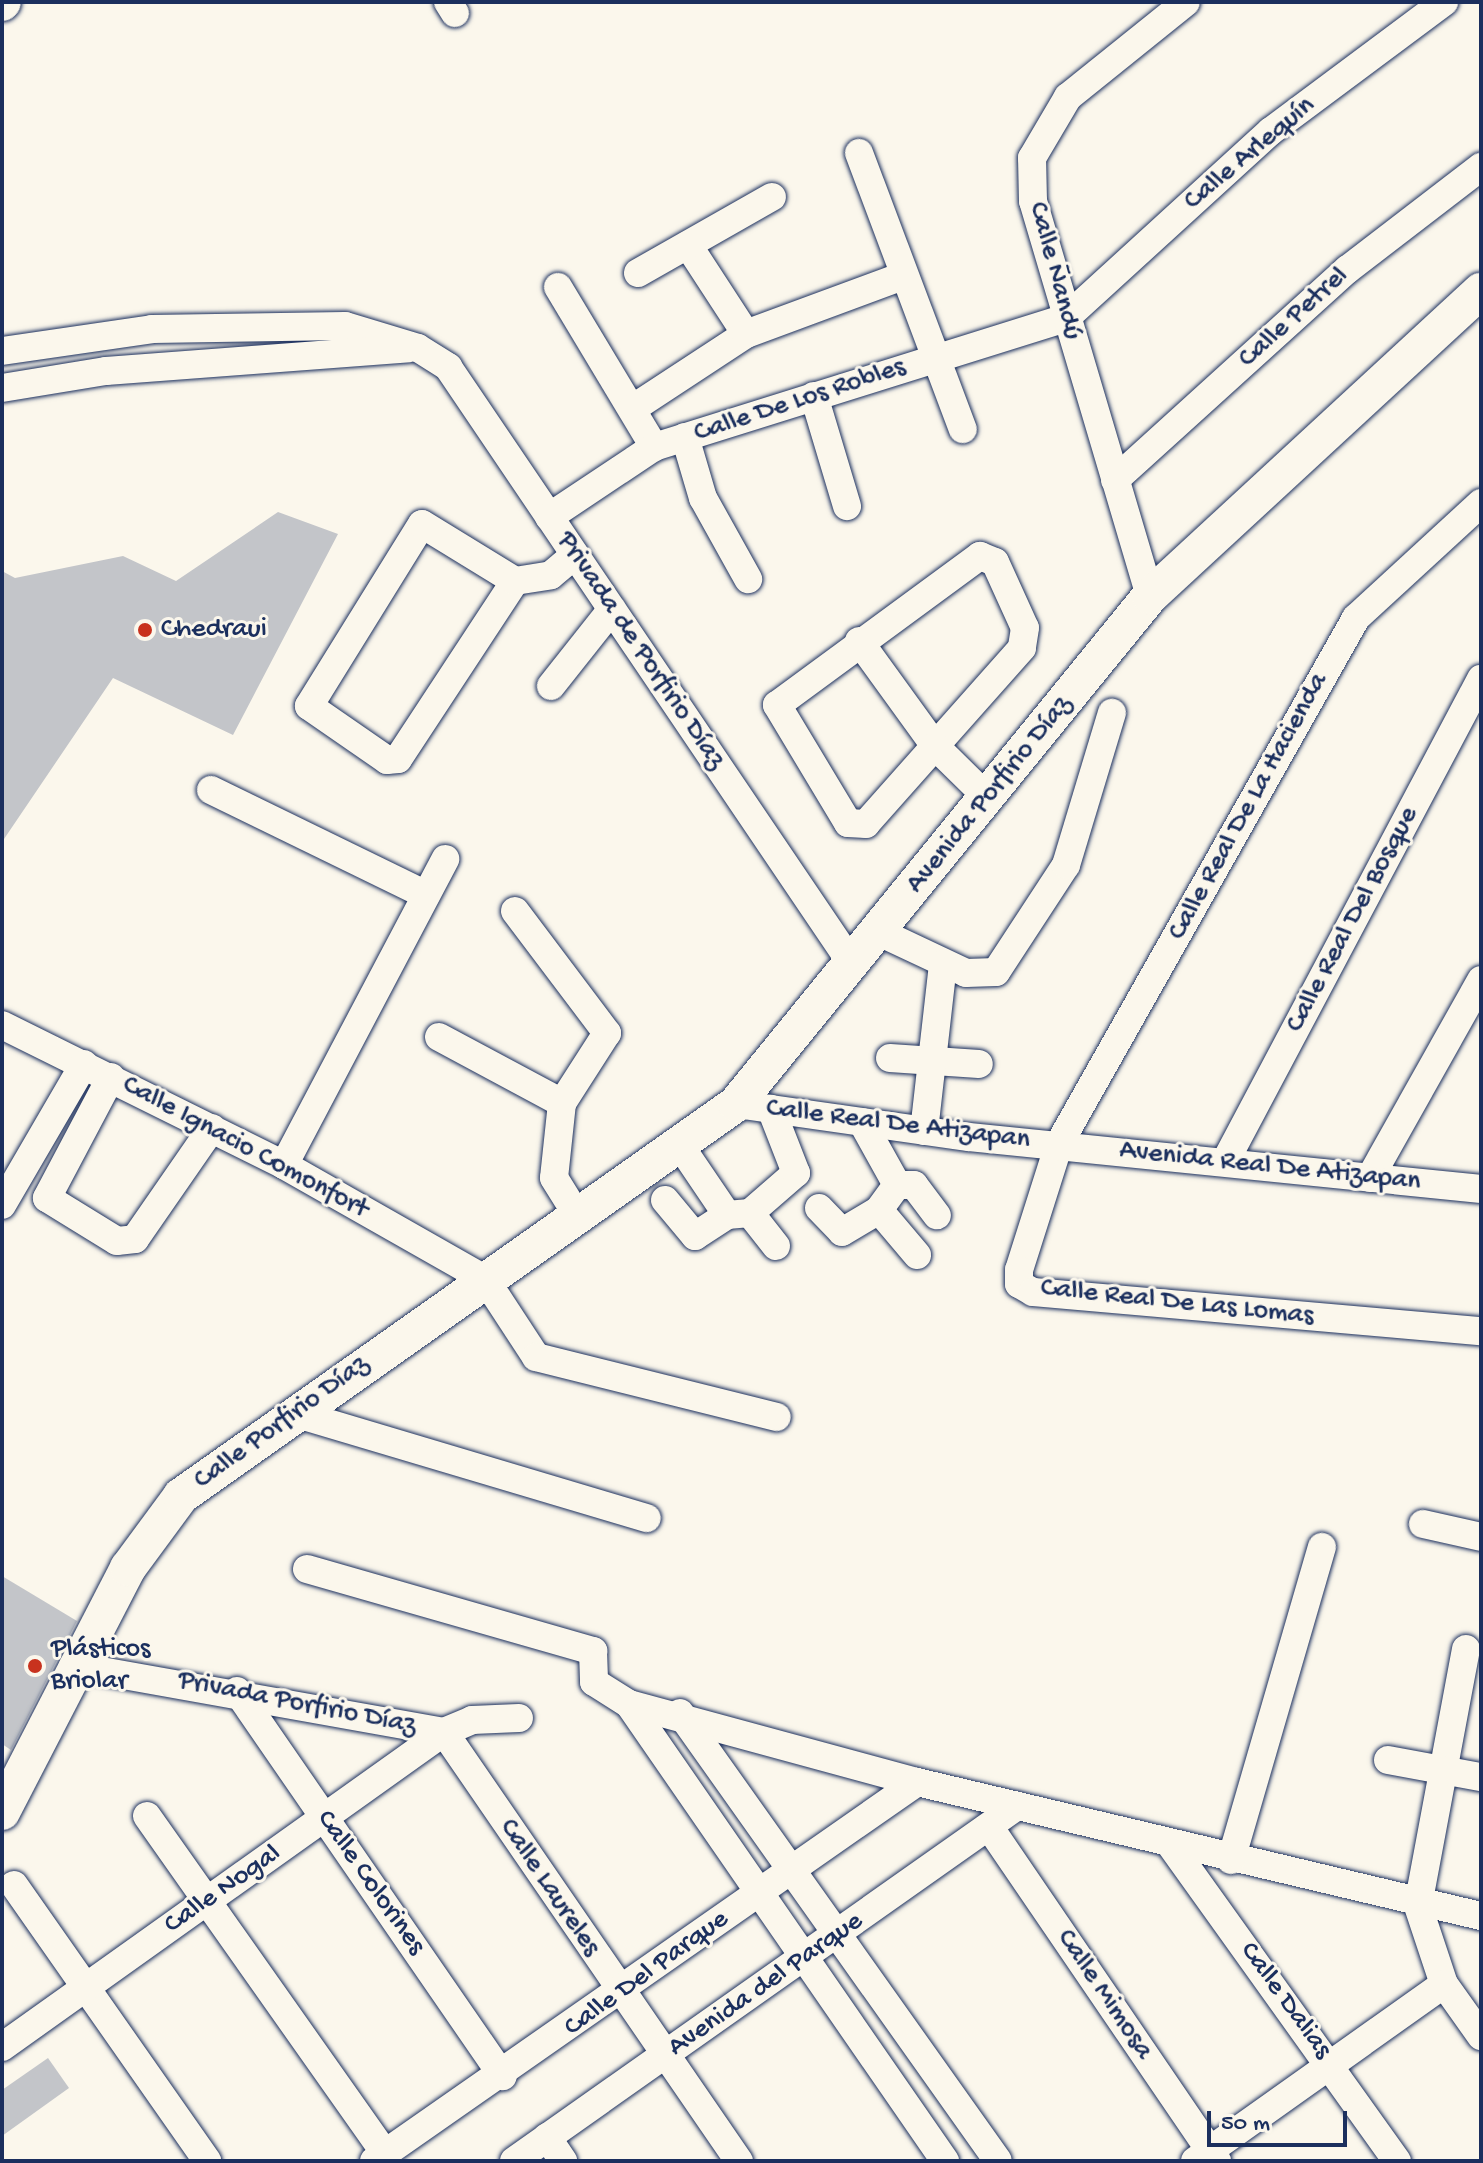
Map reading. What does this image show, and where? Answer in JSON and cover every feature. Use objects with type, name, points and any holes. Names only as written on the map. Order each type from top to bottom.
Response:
[{"type":"main road","name":"Avenida Porfirio Díaz","points":[[485,1279],[679,1144],[754,1106],[852,964],[1150,596],[1481,291]]},
{"type":"main road","name":"Calle Porfirio Díaz","points":[[2,1812],[73,1666],[128,1568],[181,1496],[485,1279]]},
{"type":"street","name":"Calle Ñandú","points":[[1150,596],[1033,201],[1032,158],[1068,97],[1186,2]]},
{"type":"street","name":"Calle Arlequín","points":[[1066,318],[1271,131],[1444,2]]},
{"type":"street","points":[[859,153],[900,277],[963,429]]},
{"type":"street","name":"Calle Petrel","points":[[1115,480],[1348,269],[1481,167]]},
{"type":"street","points":[[638,273],[772,197]]},
{"type":"street","points":[[688,245],[746,334]]},
{"type":"street","points":[[632,409],[746,334],[900,277]]},
{"type":"street","points":[[558,287],[654,447]]},
{"type":"street","name":"Calle De Los Robles","points":[[549,517],[654,447],[1066,318]]},
{"type":"street","points":[[285,361],[298,343],[286,325]]},
{"type":"street","name":"Privada de Porfirio Díaz","points":[[2,351],[95,337],[286,325],[345,326],[418,348],[448,367],[852,964]]},
{"type":"street","points":[[66,359],[95,337]]},
{"type":"street","points":[[2,388],[106,371],[285,361],[418,348]]},
{"type":"street","points":[[2,370],[66,359],[106,371]]},
{"type":"street","points":[[814,396],[847,506]]},
{"type":"street","points":[[685,437],[703,498],[748,579]]},
{"type":"street","name":"Calle Real De La Hacienda","points":[[1059,1144],[1356,618],[1481,503]]},
{"type":"street","points":[[515,581],[398,759],[387,760],[309,706],[418,526],[515,581],[551,575],[575,555]]},
{"type":"street","points":[[980,556],[995,562],[1027,637],[935,746],[866,824],[848,823],[777,705],[859,641],[980,556]]},
{"type":"street","points":[[551,686],[612,609]]},
{"type":"street","points":[[859,641],[935,746],[988,798]]},
{"type":"street","name":"Calle Real Del Bosque","points":[[1225,1162],[1481,679]]},
{"type":"street","points":[[879,932],[943,964],[996,972],[1058,885],[1112,713]]},
{"type":"street","points":[[211,790],[426,895]]},
{"type":"street","points":[[284,1165],[445,859]]},
{"type":"street","points":[[515,911],[607,1033],[562,1103],[554,1178],[577,1215]]},
{"type":"street","points":[[924,1131],[943,964]]},
{"type":"street","points":[[1370,1178],[1481,980]]},
{"type":"street","name":"Calle Ignacio Comonfort","points":[[2,1025],[284,1165],[485,1279]]},
{"type":"street","points":[[439,1037],[562,1103]]},
{"type":"street","points":[[890,1058],[979,1064]]},
{"type":"street","points":[[2,1205],[84,1064]]},
{"type":"street","points":[[111,1077],[47,1198],[117,1241],[135,1239],[212,1128]]},
{"type":"street","points":[[665,1200],[695,1236],[738,1214],[796,1173],[754,1106]]},
{"type":"street","name":"Calle Real De Atizapan","points":[[754,1106],[924,1131],[1059,1144]]},
{"type":"street","points":[[862,1122],[897,1185]]},
{"type":"street","points":[[679,1144],[738,1214],[776,1246]]},
{"type":"street","name":"Avenida Real De Atizapan","points":[[1059,1144],[1481,1189]]},
{"type":"street","name":"Calle Real De Las Lomas","points":[[1059,1144],[1019,1270],[1019,1284],[1033,1292],[1481,1331]]},
{"type":"street","points":[[819,1208],[842,1232],[879,1210],[897,1185]]},
{"type":"street","points":[[897,1185],[914,1185],[937,1215]]},
{"type":"street","points":[[879,1210],[917,1255]]},
{"type":"street","points":[[485,1279],[524,1346],[544,1361],[777,1417]]},
{"type":"street","points":[[294,1413],[647,1518]]},
{"type":"street","points":[[1423,1524],[1481,1537]]},
{"type":"street","points":[[1231,1860],[1322,1547]]},
{"type":"street","points":[[307,1569],[593,1651],[594,1682],[629,1704],[680,1713],[917,1782],[1418,1906],[1481,1916]]},
{"type":"street","points":[[1466,1649],[1418,1906],[1444,1984],[1481,2036]]},
{"type":"street","name":"Privada Porfirio Díaz","points":[[73,1666],[237,1691],[444,1732],[472,1720],[519,1718]]},
{"type":"street","name":"Calle Colorines","points":[[237,1691],[503,2076]]},
{"type":"street","points":[[629,1704],[807,1956],[945,2161]]},
{"type":"street","points":[[680,1713],[841,1934],[998,2161]]},
{"type":"street","name":"Calle Nogal","points":[[2,2047],[444,1732]]},
{"type":"street","name":"Calle Laureles","points":[[444,1732],[621,1994],[739,2161]]},
{"type":"street","points":[[1388,1760],[1481,1777]]},
{"type":"street","name":"Calle Del Parque","points":[[380,2158],[621,1994],[917,1782]]},
{"type":"street","name":"Avenida del Parque","points":[[514,2161],[841,1934],[1017,1806]]},
{"type":"street","points":[[147,1816],[380,2158]]},
{"type":"street","name":"Calle Mimosa","points":[[990,1828],[1207,2157]]},
{"type":"street","name":"Calle Dalias","points":[[1170,1844],[1331,2064],[1397,2161]]},
{"type":"street","points":[[14,1885],[207,2161]]},
{"type":"street","points":[[1207,2157],[1444,1984]]},
{"type":"street","points":[[547,2137],[563,2161]]},
{"type":"building","name":"Chedraui","points":[[278,512],[338,534],[233,735],[113,678],[2,842],[2,571],[15,578],[123,556],[176,581]]},
{"type":"building","name":"Plásticos Briolar","points":[[2,1576],[77,1621],[11,1750],[2,1744]]},
{"type":"building","points":[[48,2058],[69,2088],[2,2136],[2,2090]]},
{"type":"place","name":"Chedraui","points":[[145,630]]},
{"type":"place","name":"Plásticos Briolar","points":[[35,1666]]}]
